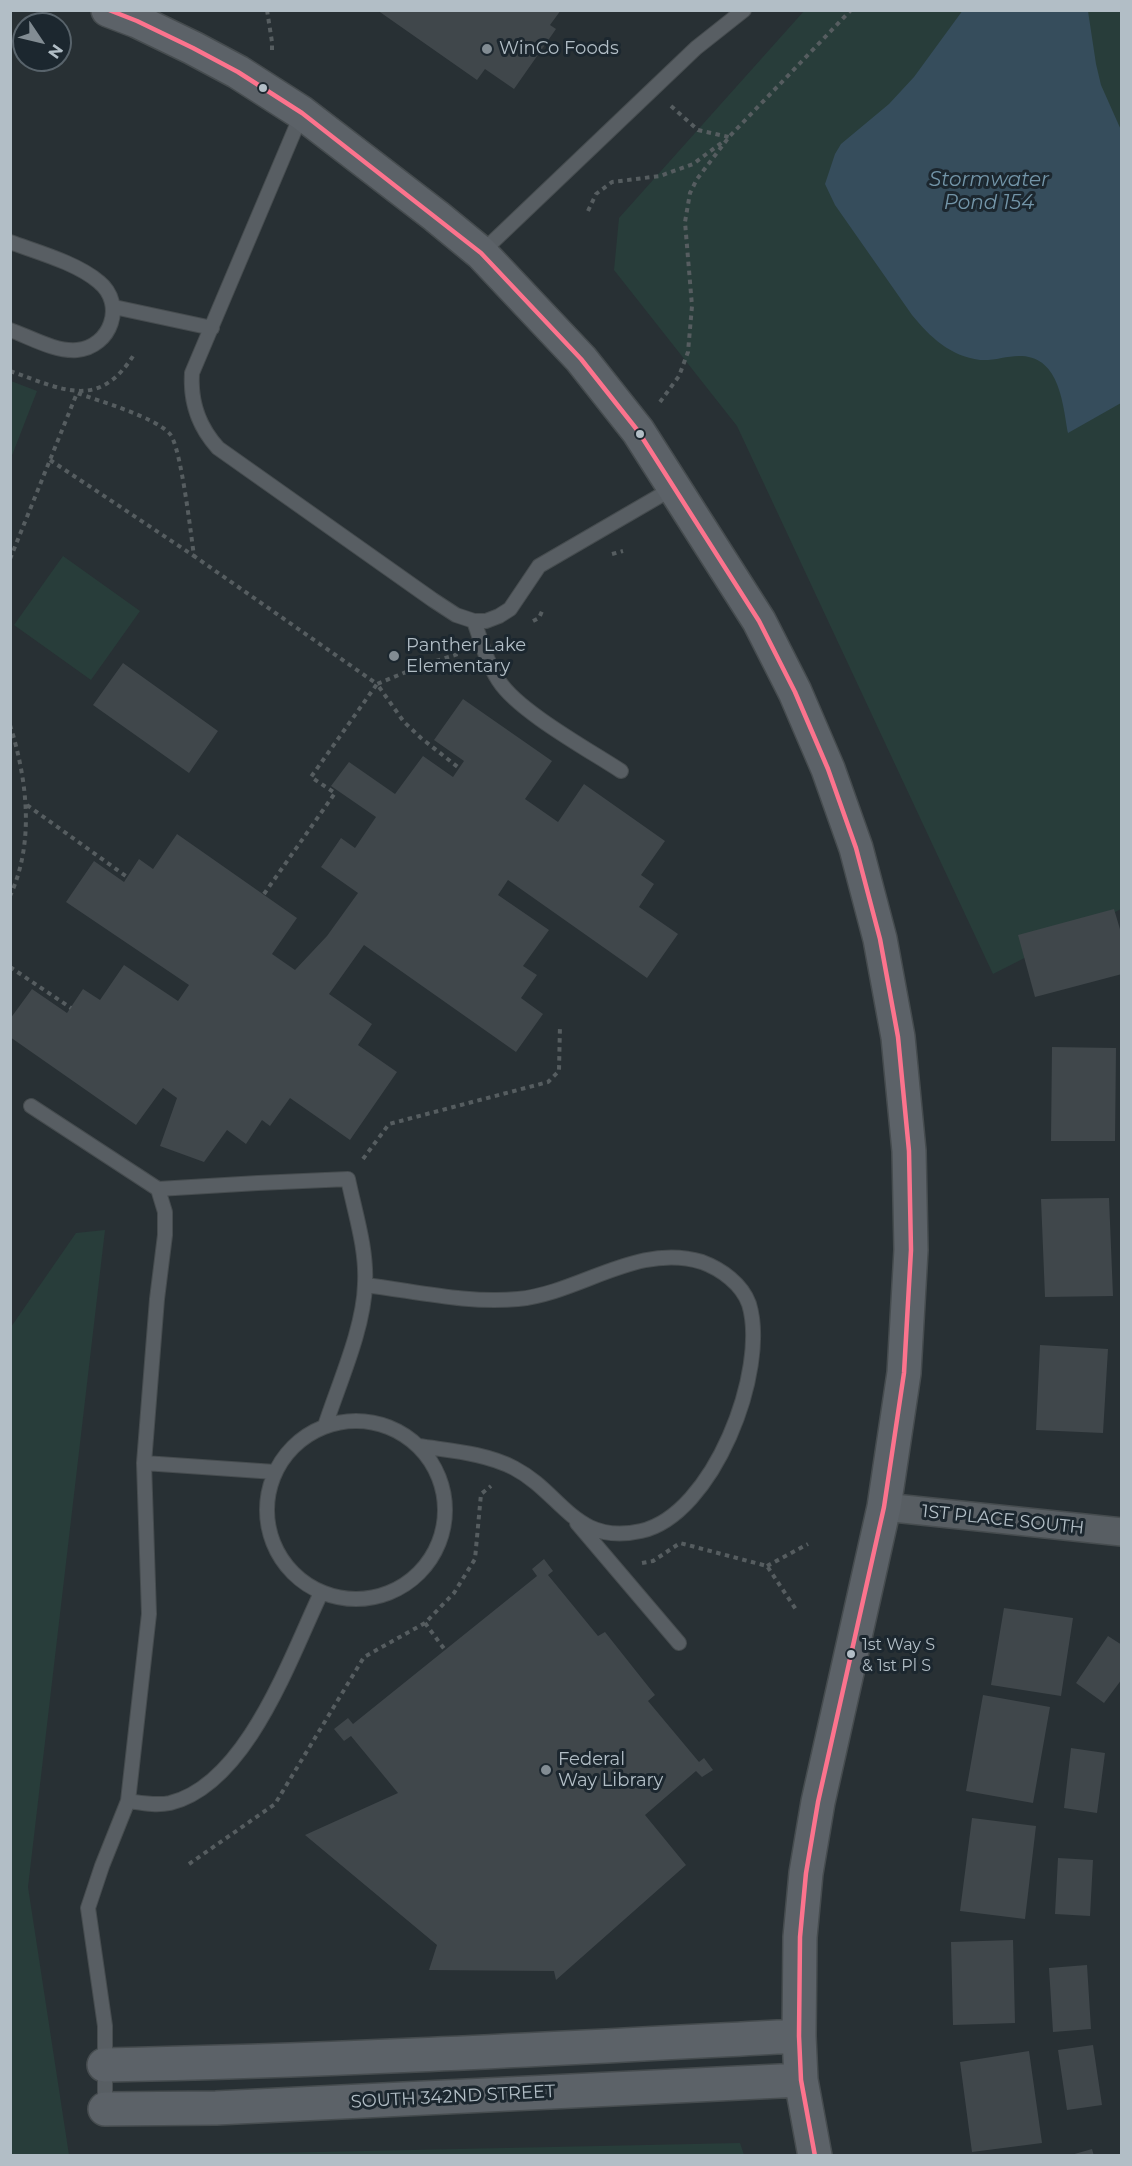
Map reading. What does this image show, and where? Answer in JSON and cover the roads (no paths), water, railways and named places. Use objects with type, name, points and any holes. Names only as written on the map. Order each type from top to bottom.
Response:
[{"type":"main road","points":[[108,10],[193,48],[238,72],[302,113],[481,253],[581,358],[638,431],[759,621],[795,692],[828,769],[856,848],[880,939],[897,1037],[909,1151],[911,1250],[904,1373],[885,1507],[818,1802],[809,1853],[800,1937],[801,2080],[815,2156]]},
{"type":"main road","points":[[104,2065],[362,2057],[799,2036]]},
{"type":"main road","name":"SOUTH 342ND STREET","points":[[105,2109],[227,2107],[801,2080]]},
{"type":"street","name":"1ST PLACE SOUTH","points":[[885,1507],[1122,1532]]},
{"type":"lane","points":[[481,253],[696,48],[744,10]]},
{"type":"lane","points":[[302,113],[192,373],[191,391],[199,423],[218,448],[414,587],[456,615],[474,621],[486,621],[510,609],[539,566],[675,487]]},
{"type":"lane","points":[[10,242],[68,265],[100,282],[114,307],[112,322],[106,334],[97,343],[86,348],[65,349],[10,330]]},
{"type":"lane","points":[[114,307],[212,328]]},
{"type":"lane","points":[[474,621],[499,683],[517,701],[621,771]]},
{"type":"lane","points":[[31,1106],[158,1190],[348,1179],[363,1249],[365,1285],[360,1319],[325,1426]]},
{"type":"lane","points":[[105,2109],[105,2026],[88,1908],[128,1801],[149,1614],[144,1463],[157,1299],[165,1235],[165,1212],[158,1190]]},
{"type":"lane","points":[[365,1285],[465,1298],[520,1299],[546,1294],[649,1259],[677,1258],[710,1266],[730,1278],[741,1289],[748,1304],[752,1322],[753,1349],[746,1391],[729,1438],[705,1479],[676,1512],[661,1523],[642,1531],[606,1533],[572,1517]]},
{"type":"lane","points":[[348,1421],[369,1421],[390,1426],[419,1446],[439,1475],[446,1515],[434,1553],[425,1567],[410,1581],[390,1593],[369,1599],[352,1599],[321,1593],[303,1582],[286,1566],[269,1535],[265,1516],[266,1495],[275,1472],[288,1453],[304,1437],[325,1426],[348,1421]]},
{"type":"lane","points":[[419,1446],[486,1457],[528,1477],[572,1517],[679,1643]]},
{"type":"lane","points":[[144,1463],[275,1472]]},
{"type":"lane","points":[[128,1801],[169,1803],[191,1794],[228,1765],[256,1728],[321,1593]]},
{"type":"water","name":"Stormwater Pond 154","points":[[963,10],[1088,11],[1101,85],[1121,130],[1121,403],[1068,433],[1057,385],[1045,365],[1035,359],[1022,356],[986,360],[969,358],[950,350],[934,338],[912,315],[835,205],[825,184],[835,154],[841,144],[889,104],[914,77]]},
{"type":"place","name":"WinCo Foods","points":[[487,49]]},
{"type":"place","name":"Panther Lake Elementary","points":[[394,656]]},
{"type":"place","name":"1st Way S & 1st Pl S","points":[[851,1654]]},
{"type":"place","name":"Federal Way Library","points":[[546,1770]]}]
